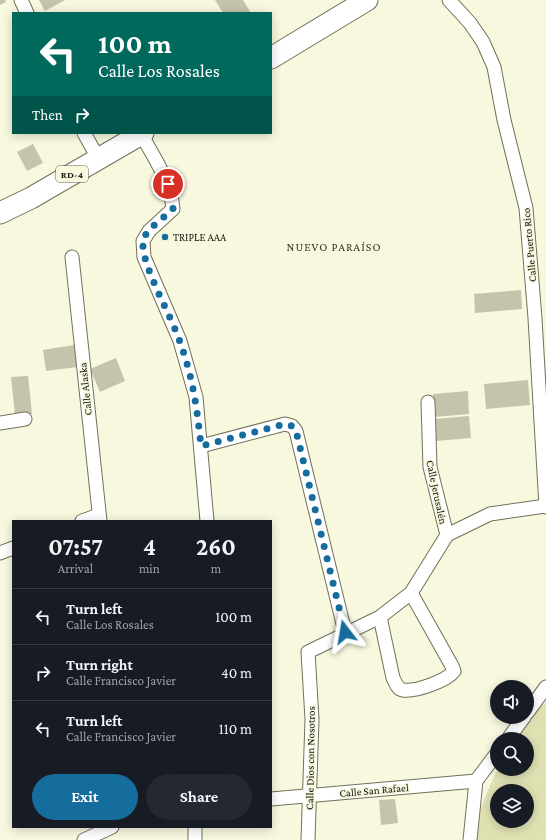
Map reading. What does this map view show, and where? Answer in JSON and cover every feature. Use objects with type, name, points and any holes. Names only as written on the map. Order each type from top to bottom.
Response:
[{"type":"main road","points":[[272,57],[367,0]]},
{"type":"main road","name":"RD-4","points":[[0,213],[31,198],[140,134]]},
{"type":"street","points":[[21,0],[27,12]]},
{"type":"street","name":"Calle Puerto Rico","points":[[449,0],[470,23],[483,42],[494,67],[504,120],[526,208],[535,318],[546,507]]},
{"type":"street","points":[[85,134],[98,158]]},
{"type":"street","points":[[143,134],[168,184],[173,209],[149,231],[143,241],[144,257],[180,341],[196,397],[207,520]]},
{"type":"street","name":"Calle Alaska","points":[[72,257],[100,518]]},
{"type":"street","name":"Calle Jerusalén","points":[[428,402],[430,467],[446,535]]},
{"type":"street","points":[[0,423],[25,419]]},
{"type":"street","points":[[201,446],[285,424],[292,426],[296,431],[345,632],[380,617],[411,593],[446,535],[490,514],[546,507]]},
{"type":"street","points":[[88,520],[100,518]]},
{"type":"street","points":[[0,554],[12,548]]},
{"type":"street","points":[[380,617],[393,678],[397,687],[403,690],[431,685],[450,677],[454,671],[452,666],[411,593]]},
{"type":"street","name":"Calle Dios con Nosotros","points":[[308,840],[312,719],[308,652],[345,632]]},
{"type":"street","points":[[534,703],[546,687]]},
{"type":"street","points":[[470,840],[476,781],[490,762]]},
{"type":"street","name":"Calle San Rafael","points":[[272,799],[310,797],[476,781]]},
{"type":"street","points":[[84,840],[110,828]]},
{"type":"street","points":[[195,828],[195,840]]},
{"type":"green space","points":[[546,702],[546,840],[473,840],[477,821],[490,786],[490,828],[534,828],[534,784],[491,784],[495,776],[534,776],[534,732],[520,732],[526,724],[534,724],[534,714]]},
{"type":"building","points":[[0,0],[5,0],[6,2],[0,5]]},
{"type":"building","points":[[39,0],[65,0],[45,11]]},
{"type":"building","points":[[215,0],[243,0],[250,12],[222,12]]},
{"type":"building","points":[[33,144],[43,163],[27,171],[17,152]]},
{"type":"building","points":[[521,290],[522,309],[475,313],[474,294]]},
{"type":"building","points":[[74,345],[77,367],[46,371],[43,350]]},
{"type":"building","points":[[116,358],[125,381],[100,392],[90,369]]},
{"type":"building","points":[[28,376],[32,414],[15,416],[11,377]]},
{"type":"building","points":[[528,380],[530,405],[486,409],[484,384]]},
{"type":"building","points":[[468,391],[469,414],[435,417],[433,394]]},
{"type":"building","points":[[469,416],[471,438],[436,441],[434,419]]},
{"type":"building","points":[[395,799],[398,823],[381,825],[379,800]]},
{"type":"place","name":"TRIPLE AAA","points":[[165,237]]},
{"type":"district","name":"NUEVO PARAÍSO","points":[[334,247]]},
{"type":"route","points":[[168,184],[173,209],[163,220],[149,231],[143,241],[144,257],[180,341],[190,373],[196,397],[201,446],[285,424],[292,426],[296,431],[345,632]]}]
